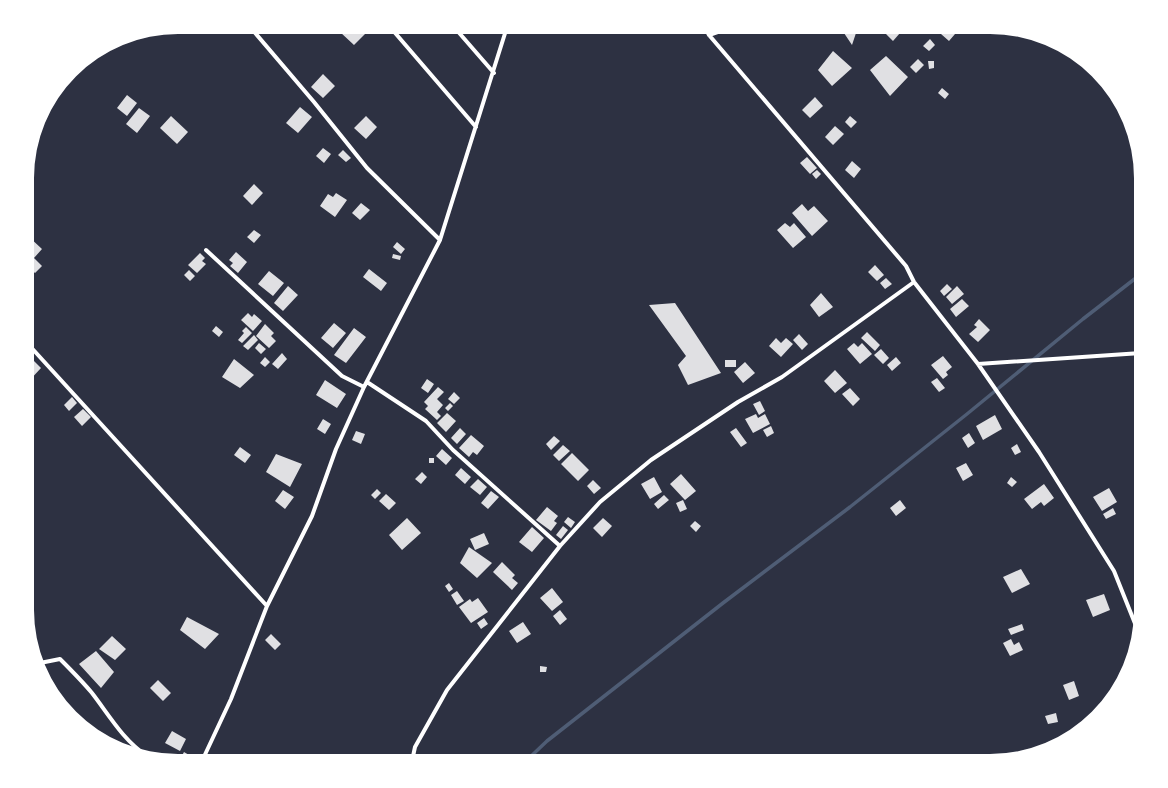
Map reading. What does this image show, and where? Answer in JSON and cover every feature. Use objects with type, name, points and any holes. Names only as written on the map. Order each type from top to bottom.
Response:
[{"type":"street","points":[[256,34],[314,102],[367,168],[440,240]]},
{"type":"street","points":[[396,34],[476,127]]},
{"type":"street","points":[[460,34],[494,73]]},
{"type":"street","points":[[205,754],[231,699],[267,606],[312,516],[336,449],[364,387],[440,240],[494,73],[505,34]]},
{"type":"street","points":[[710,35],[906,266],[914,282],[978,364],[1039,452],[1114,571],[1134,621]]},
{"type":"street","points":[[206,250],[342,376],[364,387]]},
{"type":"street","points":[[414,754],[415,747],[447,690],[560,546],[600,502],[651,460],[738,402],[782,377],[914,282]]},
{"type":"street","points":[[34,351],[267,606]]},
{"type":"street","points":[[978,364],[1134,353]]},
{"type":"street","points":[[367,382],[426,422],[453,450],[560,546]]},
{"type":"street","points":[[44,662],[60,659],[74,672],[134,747]]},
{"type":"building","points":[[342,34],[365,34],[354,45]]},
{"type":"building","points":[[845,34],[856,34],[852,45]]},
{"type":"building","points":[[886,34],[899,34],[893,41]]},
{"type":"building","points":[[941,34],[955,34],[949,41]]},
{"type":"building","points":[[930,39],[935,45],[929,51],[923,46]]},
{"type":"building","points":[[833,51],[852,68],[832,86],[818,70]]},
{"type":"building","points":[[886,56],[908,77],[890,96],[870,70]]},
{"type":"building","points":[[918,59],[924,65],[916,73],[910,67]]},
{"type":"building","points":[[928,61],[934,61],[934,68],[929,69]]},
{"type":"building","points":[[323,74],[335,86],[323,98],[311,87]]},
{"type":"building","points":[[942,88],[949,94],[945,99],[938,93]]},
{"type":"building","points":[[127,95],[137,103],[127,116],[117,108]]},
{"type":"building","points":[[815,97],[823,106],[810,118],[802,110]]},
{"type":"building","points":[[300,107],[312,117],[298,133],[286,123]]},
{"type":"building","points":[[139,108],[150,116],[137,133],[126,124]]},
{"type":"building","points":[[171,116],[188,132],[177,144],[160,128]]},
{"type":"building","points":[[366,116],[377,127],[366,139],[354,128]]},
{"type":"building","points":[[850,116],[857,122],[851,128],[845,122]]},
{"type":"building","points":[[835,126],[844,134],[833,145],[825,137]]},
{"type":"building","points":[[323,148],[331,154],[324,163],[316,156]]},
{"type":"building","points":[[343,150],[351,158],[346,162],[338,155]]},
{"type":"building","points":[[807,157],[817,168],[810,174],[800,163]]},
{"type":"building","points":[[852,161],[861,169],[854,178],[845,170]]},
{"type":"building","points":[[817,170],[821,174],[816,179],[812,174]]},
{"type":"building","points":[[254,184],[263,193],[252,205],[243,196]]},
{"type":"building","points":[[336,193],[347,200],[335,217],[320,206],[328,194],[333,197]]},
{"type":"building","points":[[361,203],[370,210],[360,220],[352,213]]},
{"type":"building","points":[[802,204],[808,211],[814,206],[828,221],[812,236],[792,213]]},
{"type":"building","points":[[785,223],[790,227],[794,223],[806,237],[793,248],[777,230]]},
{"type":"building","points":[[254,230],[261,235],[254,243],[247,237]]},
{"type":"building","points":[[34,242],[42,249],[34,258]]},
{"type":"building","points":[[397,242],[405,249],[401,254],[393,247]]},
{"type":"building","points":[[236,252],[247,262],[238,273],[230,266],[233,263],[229,260]]},
{"type":"building","points":[[200,253],[205,258],[202,261],[206,264],[197,273],[188,265]]},
{"type":"building","points":[[393,254],[401,256],[400,260],[392,258]]},
{"type":"building","points":[[34,258],[42,266],[35,273],[34,272]]},
{"type":"building","points":[[875,265],[884,275],[877,281],[868,272]]},
{"type":"building","points":[[369,269],[387,283],[381,291],[363,277]]},
{"type":"building","points":[[189,270],[195,276],[190,281],[184,275]]},
{"type":"building","points":[[269,271],[284,283],[273,296],[258,284]]},
{"type":"building","points":[[886,278],[892,284],[885,289],[880,283]]},
{"type":"building","points":[[947,284],[952,289],[944,296],[940,291]]},
{"type":"building","points":[[288,286],[298,295],[283,311],[274,303]]},
{"type":"building","points":[[957,286],[964,294],[952,304],[946,297]]},
{"type":"building","points":[[821,293],[833,307],[819,317],[810,305]]},
{"type":"building","points":[[962,299],[969,306],[956,317],[950,309]]},
{"type":"building","points":[[675,303],[721,373],[688,385],[678,365],[686,356],[649,305]]},
{"type":"building","points":[[248,313],[252,317],[254,314],[262,321],[253,331],[241,320]]},
{"type":"building","points":[[979,319],[990,330],[978,342],[969,334],[977,327],[974,325]]},
{"type":"building","points":[[334,323],[346,333],[333,348],[321,338]]},
{"type":"building","points":[[265,324],[274,333],[271,336],[276,341],[269,348],[256,336]]},
{"type":"building","points":[[216,326],[223,332],[219,337],[212,331]]},
{"type":"building","points":[[246,327],[252,333],[242,343],[238,340],[244,333],[242,331]]},
{"type":"building","points":[[354,328],[366,337],[346,363],[334,355]]},
{"type":"building","points":[[867,332],[880,345],[875,351],[861,338]]},
{"type":"building","points":[[799,334],[808,344],[802,350],[793,340]]},
{"type":"building","points":[[254,335],[258,340],[248,350],[243,346]]},
{"type":"building","points":[[776,338],[781,343],[786,338],[793,344],[781,357],[769,346]]},
{"type":"building","points":[[259,343],[266,349],[261,354],[255,348]]},
{"type":"building","points":[[854,343],[858,347],[862,343],[872,354],[860,364],[847,349]]},
{"type":"building","points":[[881,349],[889,358],[883,364],[874,355]]},
{"type":"building","points":[[282,353],[287,359],[278,369],[272,364]]},
{"type":"building","points":[[943,356],[952,367],[946,372],[948,375],[943,379],[931,365]]},
{"type":"building","points":[[265,357],[270,362],[265,367],[260,363]]},
{"type":"building","points":[[896,357],[901,363],[892,371],[887,365]]},
{"type":"building","points":[[234,359],[254,375],[240,388],[222,377]]},
{"type":"building","points":[[725,360],[736,360],[736,367],[725,367]]},
{"type":"building","points":[[34,361],[41,368],[34,376]]},
{"type":"building","points":[[745,362],[755,373],[743,383],[734,372]]},
{"type":"building","points":[[835,370],[847,383],[835,393],[824,381]]},
{"type":"building","points":[[937,378],[945,388],[939,392],[931,382]]},
{"type":"building","points":[[427,379],[434,384],[428,393],[421,388]]},
{"type":"building","points":[[325,380],[346,394],[337,408],[316,395]]},
{"type":"building","points":[[438,387],[444,392],[437,399],[443,405],[437,412],[441,416],[437,420],[425,409],[428,406],[424,402]]},
{"type":"building","points":[[850,388],[860,399],[853,406],[842,394]]},
{"type":"building","points":[[454,392],[460,398],[454,404],[448,399]]},
{"type":"building","points":[[72,397],[77,403],[69,411],[64,405]]},
{"type":"building","points":[[760,401],[765,411],[759,415],[753,404]]},
{"type":"building","points":[[450,403],[453,406],[448,411],[445,408]]},
{"type":"building","points":[[83,409],[91,417],[82,426],[74,417]]},
{"type":"building","points":[[447,413],[456,421],[446,432],[437,423]]},
{"type":"building","points":[[756,414],[758,418],[765,414],[770,424],[753,433],[745,419]]},
{"type":"building","points":[[995,415],[1002,429],[983,440],[976,426]]},
{"type":"building","points":[[323,419],[331,424],[325,434],[317,429]]},
{"type":"building","points":[[771,426],[774,433],[767,437],[763,430]]},
{"type":"building","points":[[460,428],[466,434],[457,444],[451,438]]},
{"type":"building","points":[[736,428],[747,443],[741,447],[730,432]]},
{"type":"building","points":[[356,431],[365,434],[361,444],[352,440]]},
{"type":"building","points":[[969,433],[975,443],[968,448],[962,438]]},
{"type":"building","points":[[471,435],[484,446],[477,455],[473,452],[469,457],[459,448]]},
{"type":"building","points":[[554,436],[560,441],[551,450],[546,444]]},
{"type":"building","points":[[1017,444],[1021,452],[1015,455],[1011,448]]},
{"type":"building","points":[[563,445],[570,451],[559,461],[553,455]]},
{"type":"building","points":[[240,447],[251,455],[245,463],[234,455]]},
{"type":"building","points":[[442,449],[452,458],[446,465],[436,456]]},
{"type":"building","points":[[572,453],[589,470],[578,481],[561,464]]},
{"type":"building","points":[[276,454],[302,464],[290,487],[266,472]]},
{"type":"building","points":[[429,458],[434,458],[434,463],[429,463]]},
{"type":"building","points":[[966,463],[973,475],[963,481],[956,468]]},
{"type":"building","points":[[461,468],[471,477],[465,484],[455,475]]},
{"type":"building","points":[[422,472],[427,477],[421,484],[415,479]]},
{"type":"building","points":[[681,474],[696,491],[685,500],[670,484]]},
{"type":"building","points":[[654,477],[662,492],[650,499],[641,484]]},
{"type":"building","points":[[1011,477],[1017,482],[1012,487],[1007,483]]},
{"type":"building","points":[[478,479],[487,487],[480,495],[470,487]]},
{"type":"building","points":[[593,480],[601,488],[594,494],[587,486]]},
{"type":"building","points":[[1044,484],[1054,498],[1044,506],[1041,502],[1032,509],[1024,499]]},
{"type":"building","points":[[1109,488],[1117,502],[1102,511],[1093,497]]},
{"type":"building","points":[[377,489],[381,493],[375,499],[371,495]]},
{"type":"building","points":[[283,490],[294,497],[285,509],[275,501]]},
{"type":"building","points":[[491,491],[499,497],[488,509],[481,503]]},
{"type":"building","points":[[386,494],[396,503],[389,510],[379,501]]},
{"type":"building","points":[[664,495],[669,500],[658,509],[654,504]]},
{"type":"building","points":[[683,500],[687,509],[680,512],[676,503]]},
{"type":"building","points":[[900,500],[906,508],[896,516],[890,508]]},
{"type":"building","points":[[547,507],[558,516],[554,521],[557,523],[551,531],[536,520]]},
{"type":"building","points":[[1113,508],[1116,514],[1106,519],[1103,514]]},
{"type":"building","points":[[568,517],[575,522],[571,528],[564,522]]},
{"type":"building","points":[[407,518],[421,533],[402,550],[389,535]]},
{"type":"building","points":[[603,518],[612,526],[602,537],[593,528]]},
{"type":"building","points":[[695,521],[701,526],[696,532],[690,526]]},
{"type":"building","points":[[563,526],[568,530],[561,539],[556,535]]},
{"type":"building","points":[[532,527],[544,538],[532,552],[519,542]]},
{"type":"building","points":[[484,533],[489,544],[475,550],[470,539]]},
{"type":"building","points":[[469,547],[492,563],[477,578],[460,563]]},
{"type":"building","points":[[502,562],[515,575],[512,578],[518,583],[512,590],[493,572]]},
{"type":"building","points":[[1021,569],[1030,584],[1012,593],[1003,577]]},
{"type":"building","points":[[449,583],[453,589],[449,592],[445,586]]},
{"type":"building","points":[[552,588],[563,602],[552,611],[540,598]]},
{"type":"building","points":[[457,591],[464,601],[457,605],[451,595]]},
{"type":"building","points":[[1104,594],[1110,610],[1093,617],[1086,600]]},
{"type":"building","points":[[478,598],[488,612],[471,623],[459,607],[470,599],[472,602]]},
{"type":"building","points":[[560,610],[567,619],[560,625],[553,616]]},
{"type":"building","points":[[187,617],[219,634],[205,649],[180,630]]},
{"type":"building","points":[[484,618],[488,624],[481,629],[477,623]]},
{"type":"building","points":[[523,622],[531,634],[517,643],[509,631]]},
{"type":"building","points":[[1022,624],[1024,630],[1011,635],[1008,629]]},
{"type":"building","points":[[271,634],[281,644],[275,650],[265,640]]},
{"type":"building","points":[[112,636],[126,649],[115,660],[99,649]]},
{"type":"building","points":[[1011,639],[1014,645],[1019,642],[1023,650],[1010,656],[1003,643]]},
{"type":"building","points":[[96,651],[114,672],[101,688],[79,664]]},
{"type":"building","points":[[540,666],[547,667],[546,672],[540,672]]},
{"type":"building","points":[[158,680],[171,693],[163,701],[150,688]]},
{"type":"building","points":[[1074,681],[1079,696],[1069,700],[1063,685]]},
{"type":"building","points":[[1056,713],[1058,722],[1048,724],[1045,716]]},
{"type":"building","points":[[172,731],[186,739],[180,751],[165,743]]},
{"type":"waterway","points":[[533,754],[547,741],[723,603],[850,507],[1134,279]]}]
